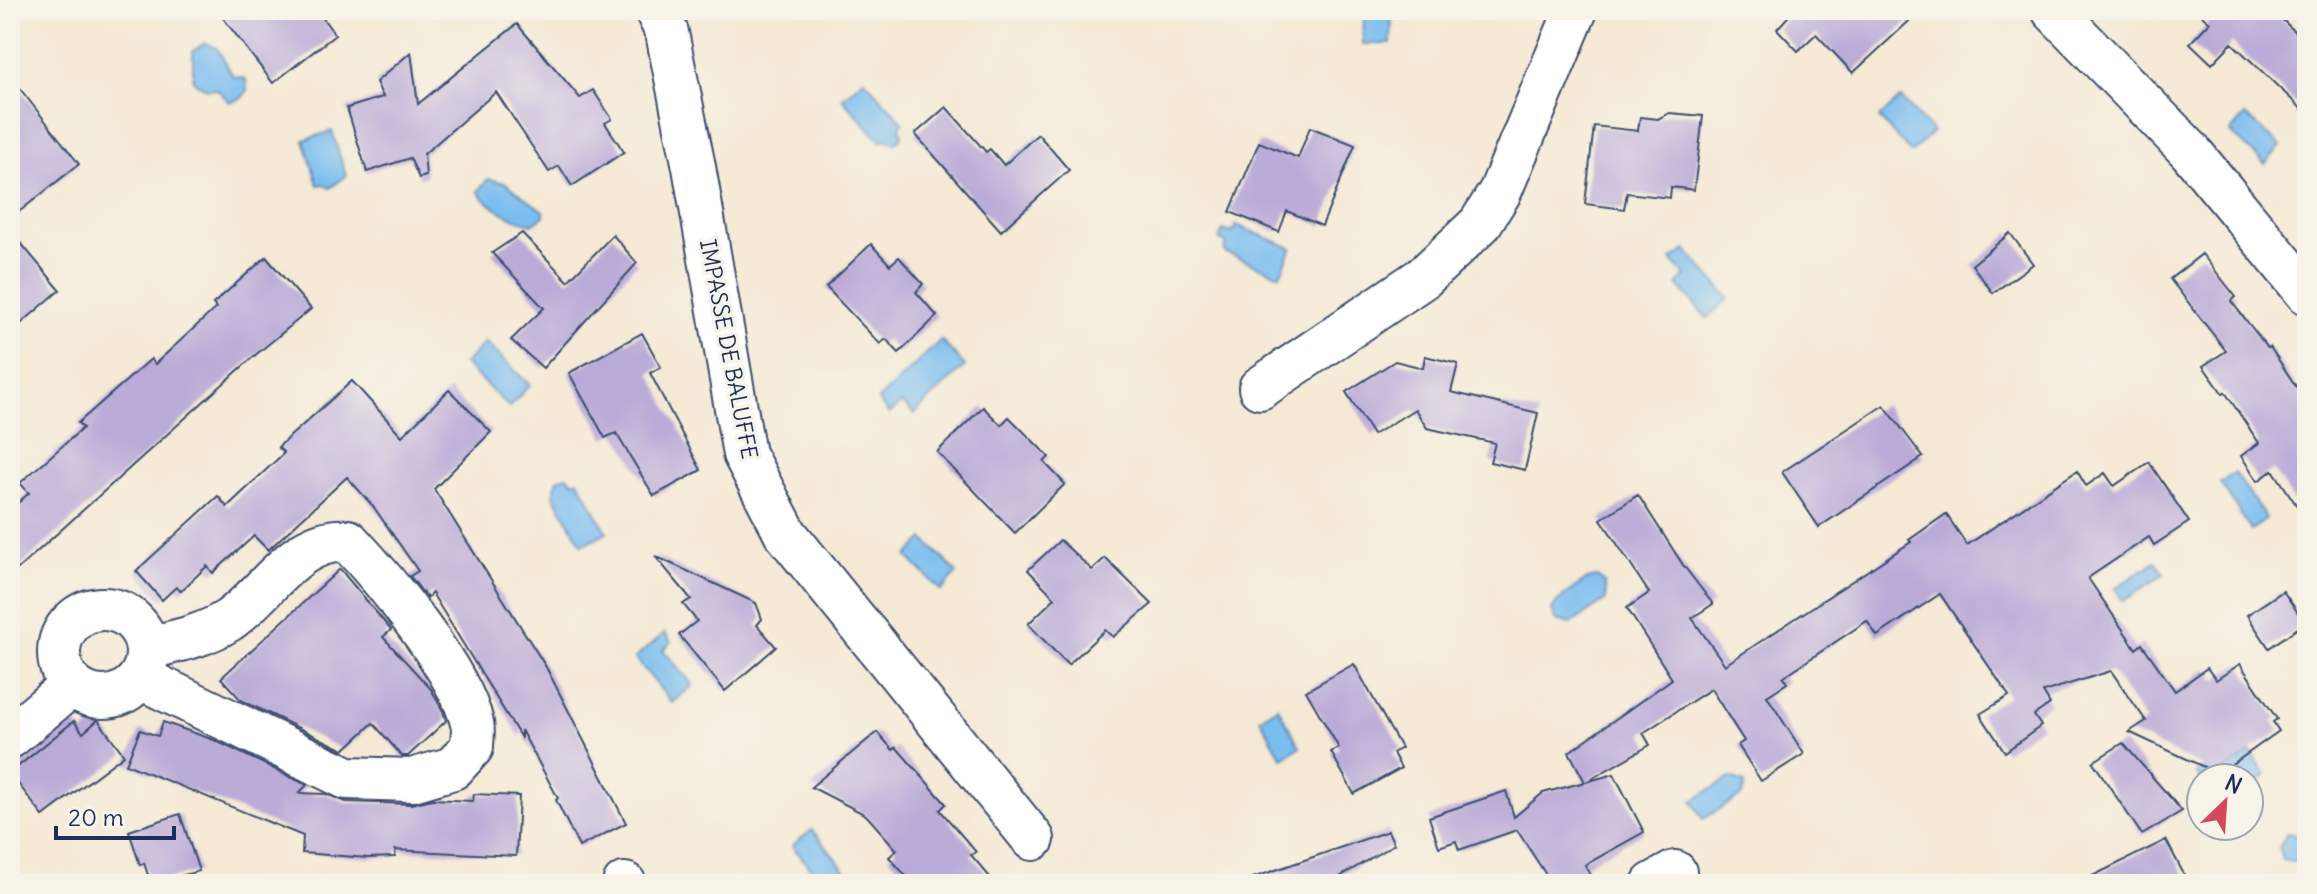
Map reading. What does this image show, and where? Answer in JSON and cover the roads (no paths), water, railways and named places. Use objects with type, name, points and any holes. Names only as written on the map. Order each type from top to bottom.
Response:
[{"type":"street","name":"IMPASSE DE BALUFFE","points":[[656,10],[667,33],[694,167],[744,454],[786,534],[1033,839]]},
{"type":"street","points":[[1260,388],[1424,277],[1480,224],[1500,192],[1576,10]]},
{"type":"street","points":[[2053,10],[2190,151],[2307,293]]},
{"type":"street","points":[[144,663],[144,636],[127,615],[112,610],[85,613],[73,621],[59,645],[59,661],[72,685],[84,693],[110,698],[125,693],[144,663],[231,619],[306,549],[333,540],[348,541],[389,584],[455,684],[472,723],[472,747],[453,768],[412,780],[347,778],[144,663]]},
{"type":"street","points":[[10,737],[72,685]]},
{"type":"water","points":[[1364,10],[1392,10],[1391,44],[1363,44]]},
{"type":"water","points":[[205,43],[217,48],[233,76],[246,79],[247,91],[241,99],[230,102],[217,89],[207,89],[193,81],[193,51]]},
{"type":"water","points":[[864,79],[903,122],[900,126],[902,136],[896,143],[885,139],[881,142],[842,98]]},
{"type":"water","points":[[1901,98],[1933,132],[1911,153],[1879,118]]},
{"type":"water","points":[[2245,115],[2281,146],[2265,164],[2230,132]]},
{"type":"water","points":[[332,131],[346,176],[330,188],[318,185],[304,140]]},
{"type":"water","points":[[488,179],[506,183],[544,212],[544,216],[532,224],[495,207],[478,191]]},
{"type":"water","points":[[1236,225],[1292,248],[1280,275],[1224,252],[1227,243],[1219,240],[1223,230],[1232,233]]},
{"type":"water","points":[[1686,250],[1729,298],[1707,318],[1677,285],[1686,276],[1671,260]]},
{"type":"water","points":[[941,340],[965,366],[914,414],[902,403],[889,414],[878,400]]},
{"type":"water","points":[[485,342],[530,385],[509,407],[464,364]]},
{"type":"water","points":[[2235,473],[2266,519],[2251,530],[2220,483]]},
{"type":"water","points":[[567,476],[574,482],[578,480],[607,532],[582,545],[553,494],[558,479]]},
{"type":"water","points":[[924,539],[957,573],[941,591],[907,556]]},
{"type":"water","points":[[2156,561],[2164,574],[2123,601],[2115,588]]},
{"type":"water","points":[[1597,577],[1605,583],[1606,600],[1571,624],[1556,620],[1552,611],[1559,601],[1579,585]]},
{"type":"water","points":[[665,633],[671,642],[663,650],[693,685],[672,703],[635,658]]},
{"type":"water","points":[[1278,707],[1300,747],[1282,758],[1260,718]]},
{"type":"water","points":[[2251,752],[2258,762],[2236,762]]},
{"type":"water","points":[[1730,778],[1745,783],[1742,796],[1703,819],[1692,801]]},
{"type":"water","points":[[812,830],[846,871],[830,884],[824,884],[792,846]]},
{"type":"water","points":[[2287,833],[2307,836],[2307,864],[2282,860],[2279,848]]}]
